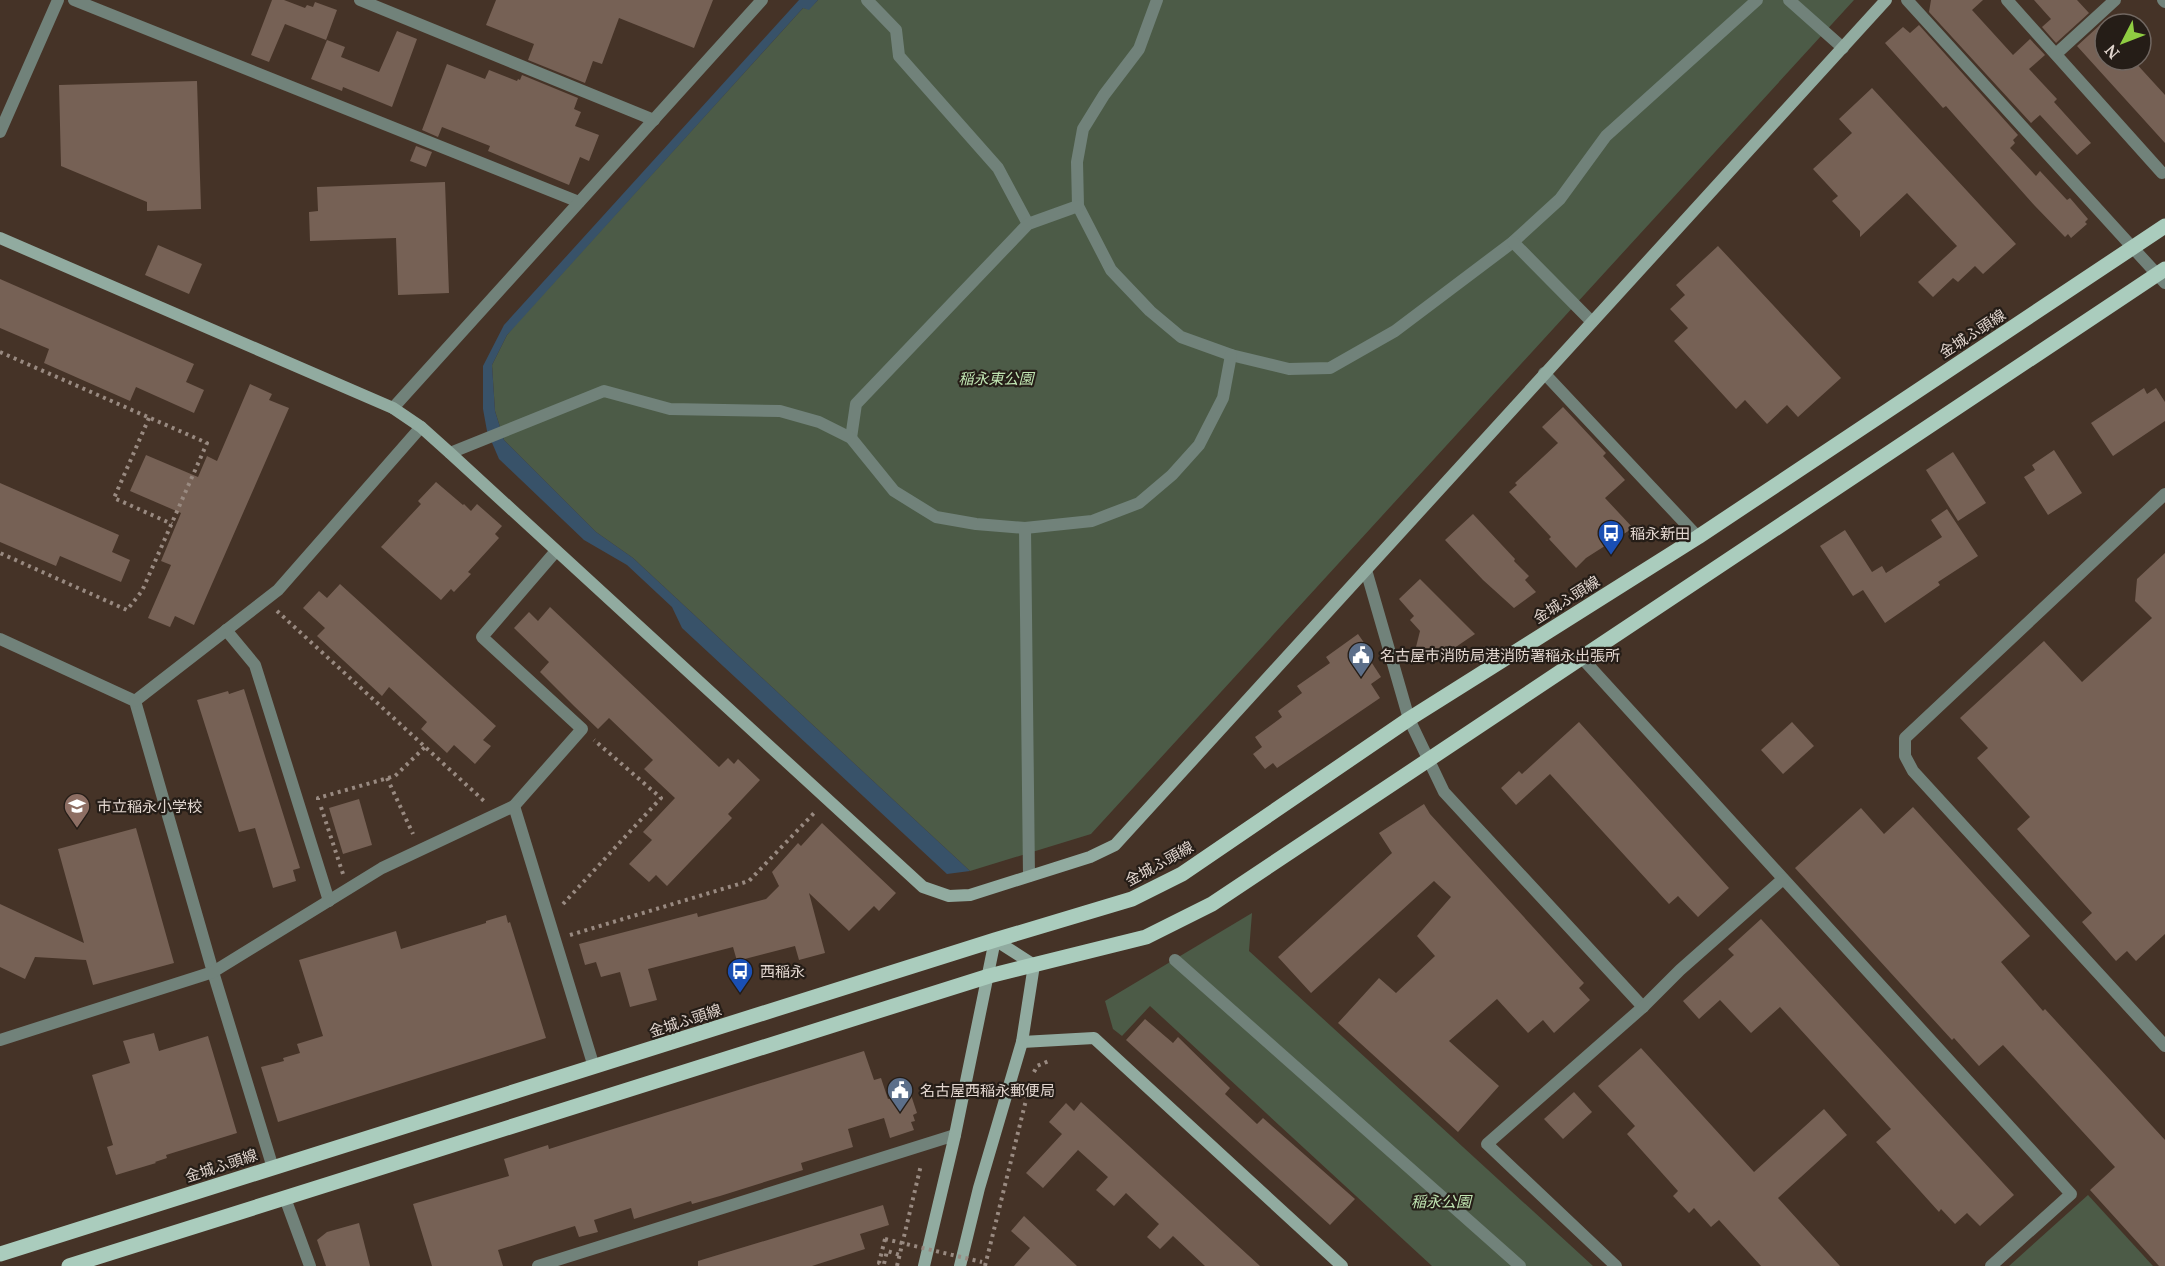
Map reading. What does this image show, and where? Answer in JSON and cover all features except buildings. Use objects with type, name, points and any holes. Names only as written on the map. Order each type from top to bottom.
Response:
[{"type":"main road","name":"金城ふ頭線","points":[[0,1254],[995,940],[1132,899],[1182,874],[1409,719],[1698,537],[2165,226]]},
{"type":"main road","points":[[69,1266],[989,976],[1146,937],[1212,904],[1581,657],[2162,275]]},
{"type":"street","points":[[0,132],[58,0]]},
{"type":"street","points":[[74,0],[579,202]]},
{"type":"street","points":[[360,0],[654,120]]},
{"type":"street","points":[[393,408],[762,0]]},
{"type":"street","points":[[867,0],[896,30],[899,56],[998,168],[1028,224]]},
{"type":"street","points":[[1158,0],[1139,49],[1104,95],[1083,129],[1077,162],[1078,206],[1112,270],[1149,311],[1181,337],[1231,355],[1289,369],[1330,368],[1395,331],[1513,242],[1560,199],[1606,136],[1757,0]]},
{"type":"street","points":[[1789,0],[1843,48]]},
{"type":"street","points":[[0,238],[393,408],[450,453],[923,887],[949,896],[970,894],[1090,856],[1115,845],[1886,0]]},
{"type":"street","points":[[1907,0],[2133,248],[2162,275]]},
{"type":"street","points":[[2007,0],[2162,173]]},
{"type":"street","points":[[2056,54],[2115,0]]},
{"type":"street","points":[[851,438],[856,405],[1028,224],[1078,206]]},
{"type":"street","points":[[1513,242],[1592,322]]},
{"type":"street","points":[[450,453],[604,391],[670,409],[780,411],[819,422],[851,438],[894,491],[936,517],[976,524],[1025,528],[1092,521],[1139,503],[1172,475],[1199,445],[1223,398],[1231,355]]},
{"type":"street","points":[[1544,374],[1698,537]]},
{"type":"street","points":[[135,701],[278,590],[421,428]]},
{"type":"street","points":[[2165,494],[1905,738],[1905,756],[1913,771],[2165,1046]]},
{"type":"street","points":[[1025,528],[1029,876]]},
{"type":"street","points":[[0,1040],[213,972],[382,868],[514,807],[582,729],[482,637],[556,551]]},
{"type":"street","points":[[1366,570],[1409,719],[1444,792],[1643,1007]]},
{"type":"street","points":[[226,630],[255,665],[329,901]]},
{"type":"street","points":[[0,639],[135,701],[213,972],[273,1168]]},
{"type":"street","points":[[1581,657],[2071,1194],[1991,1266]]},
{"type":"street","points":[[514,807],[594,1067]]},
{"type":"street","points":[[1616,1266],[1487,1144],[1643,1007],[1680,970],[1783,879]]},
{"type":"street","points":[[924,1266],[955,1135],[995,940],[1034,965],[1022,1042],[979,1188],[960,1266]]},
{"type":"street","points":[[1175,960],[1520,1266]]},
{"type":"street","points":[[1022,1042],[1094,1038],[1342,1266]]},
{"type":"street","points":[[538,1266],[955,1135]]},
{"type":"street","points":[[285,1198],[310,1266]]},
{"type":"path","points":[[0,352],[207,443],[142,591],[127,610],[0,553]]},
{"type":"path","points":[[149,418],[114,498],[172,524]]},
{"type":"path","points":[[265,600],[497,814]]},
{"type":"path","points":[[549,919],[661,798],[582,729]]},
{"type":"path","points":[[349,888],[318,798],[394,776],[425,747]]},
{"type":"path","points":[[387,778],[420,850]]},
{"type":"path","points":[[555,940],[749,881],[827,800]]},
{"type":"path","points":[[1033,1076],[1037,1066],[1052,1059],[1059,1039]]},
{"type":"path","points":[[900,1255],[887,1251],[884,1264],[879,1263],[885,1239],[984,1264],[1029,1088]]},
{"type":"path","points":[[897,1266],[926,1144]]},
{"type":"green space","name":"稲永東公園","points":[[818,0],[1854,0],[1091,834],[970,871],[633,558],[596,532],[504,440],[495,411],[492,365],[507,335],[803,8],[809,9]]},
{"type":"green space","name":"稲永公園","points":[[1252,913],[1249,951],[1593,1266],[1432,1266],[1150,1006],[1122,1036],[1113,1029],[1105,1001]]},
{"type":"green space","points":[[2088,1195],[2153,1266],[2009,1266]]},
{"type":"water","points":[[799,0],[818,0],[809,10],[803,8],[507,335],[492,365],[495,411],[504,440],[596,532],[633,558],[970,871],[947,874],[682,628],[672,607],[627,565],[584,540],[499,459],[487,431],[483,409],[483,366],[504,325]]},
{"type":"place","name":"稲永新田","points":[[1611,556]]},
{"type":"place","name":"名古屋市消防局港消防署稲永出張所","points":[[1361,678]]},
{"type":"place","name":"市立稲永小学校","points":[[77,829]]},
{"type":"place","name":"西稲永","points":[[740,994]]},
{"type":"place","name":"名古屋西稲永郵便局","points":[[900,1113]]}]
